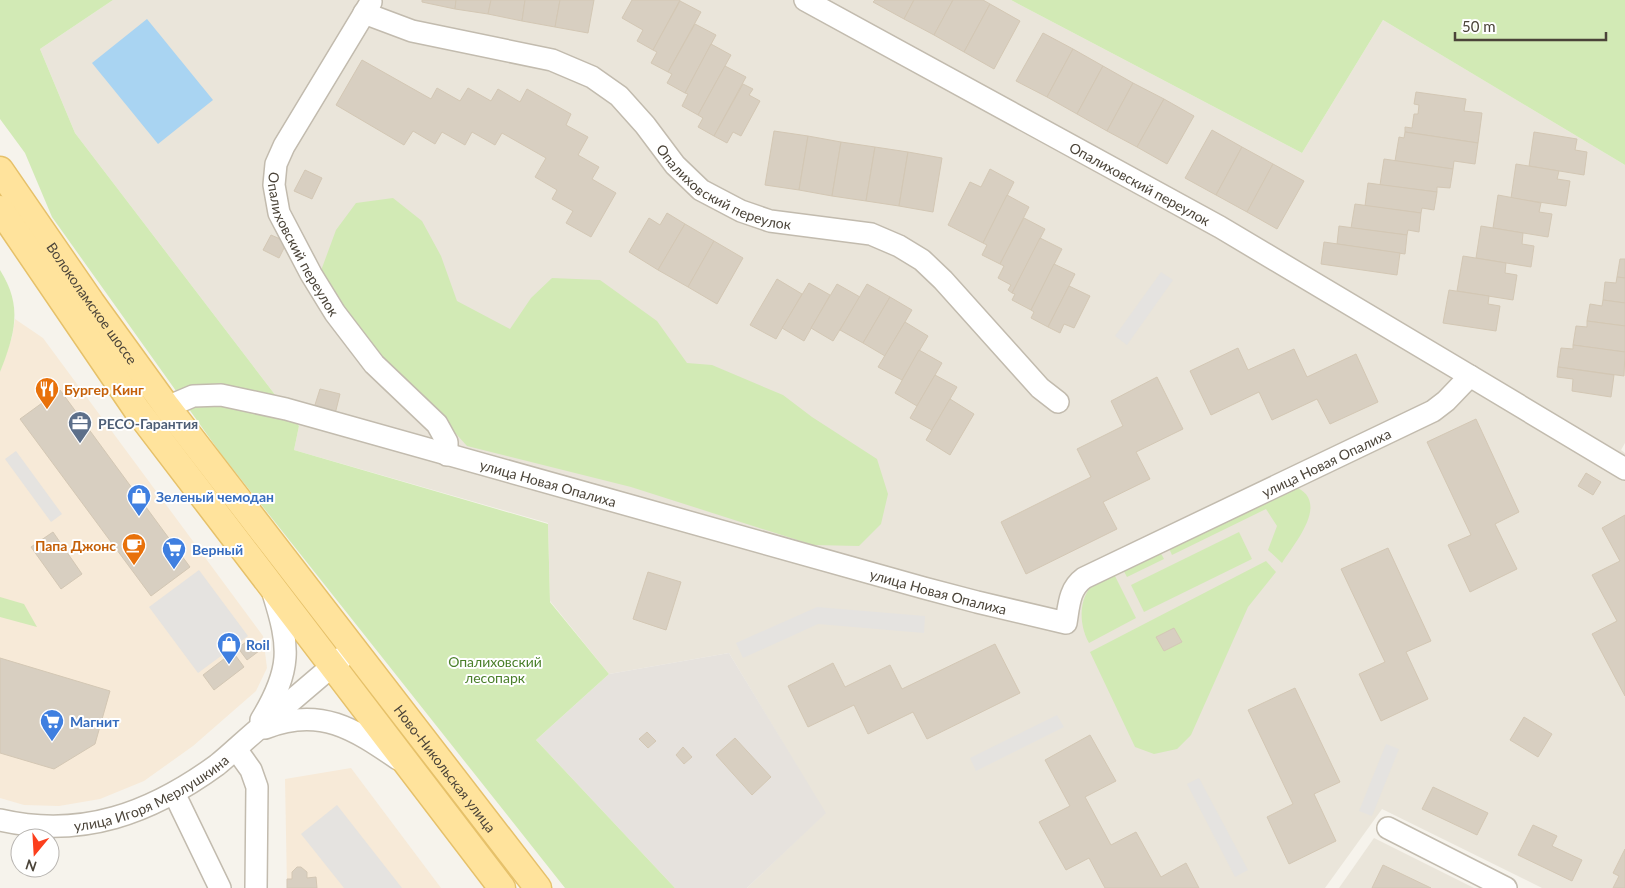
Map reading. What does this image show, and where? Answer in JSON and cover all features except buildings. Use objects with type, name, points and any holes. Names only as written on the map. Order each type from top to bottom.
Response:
[{"type":"main road","name":"Волоколамское шоссе","points":[[0,170],[91,302],[167,407],[353,648]]},
{"type":"main road","name":"Волоколамское шоссе","points":[[0,209],[137,410],[331,666]]},
{"type":"main road","name":"Ново-Никольская улица","points":[[353,648],[538,888]]},
{"type":"main road","name":"Ново-Никольская улица","points":[[331,666],[502,888]]},
{"type":"street","name":"Опалиховский переулок","points":[[805,0],[1220,226],[1470,376]]},
{"type":"street","name":"Опалиховский переулок","points":[[447,455],[447,442],[436,424],[374,364],[335,313],[311,274],[279,213],[275,194],[276,164],[284,146],[368,6],[412,31],[552,60],[592,77],[619,96],[645,125],[675,165],[701,190],[741,211],[770,221],[871,234],[900,246],[922,260],[1040,388],[1058,402]]},
{"type":"street","name":"улица Новая Опалиха","points":[[167,407],[193,396],[221,395],[286,409],[977,602],[1066,623],[1071,594],[1076,584],[1084,578],[1433,411],[1446,401],[1470,376]]},
{"type":"street","points":[[1470,376],[1625,469]]},
{"type":"street","points":[[253,733],[279,687],[285,667],[286,646],[281,619],[271,587]]},
{"type":"street","points":[[253,733],[353,648]]},
{"type":"street","points":[[253,733],[274,724],[294,719],[316,719],[339,725],[361,734],[406,764]]},
{"type":"street","name":"улица Игоря Мерлушкина","points":[[0,820],[22,825],[89,824],[119,817],[174,793],[216,765],[253,733]]},
{"type":"street","points":[[236,749],[251,770],[257,787],[256,888]]},
{"type":"street","points":[[174,793],[220,888]]},
{"type":"street","points":[[1388,828],[1506,888]]},
{"type":"shaded area","points":[[113,0],[1011,0],[1302,153],[1383,20],[1625,165],[1625,443],[1621,450],[1625,453],[1625,888],[1542,888],[1382,809],[1325,888],[747,888],[825,813],[729,653],[609,674],[550,601],[548,523],[294,450],[299,426],[75,133],[40,49]]},
{"type":"shaded area","points":[[1161,272],[1173,280],[1127,345],[1115,336]]},
{"type":"shaded area","points":[[15,319],[43,338],[263,636],[267,668],[256,691],[193,746],[144,781],[100,799],[59,806],[24,805],[0,798],[0,372],[12,337]]},
{"type":"shaded area","points":[[16,451],[62,514],[51,522],[5,459]]},
{"type":"shaded area","points":[[199,570],[248,636],[198,673],[149,607]]},
{"type":"shaded area","points":[[817,607],[925,616],[924,633],[818,624],[743,658],[736,643]]},
{"type":"shaded area","points":[[729,653],[826,813],[747,888],[675,888],[536,740],[609,674]]},
{"type":"shaded area","points":[[1057,715],[1064,727],[976,771],[970,758]]},
{"type":"shaded area","points":[[1386,744],[1399,749],[1372,816],[1359,811]]},
{"type":"shaded area","points":[[351,768],[441,888],[287,888],[285,779]]},
{"type":"shaded area","points":[[1199,778],[1248,870],[1235,877],[1187,784]]},
{"type":"shaded area","points":[[337,805],[402,888],[344,888],[301,834]]},
{"type":"shaded area","points":[[1374,838],[1474,888],[1339,888]]},
{"type":"green space","name":"Опалиховский лесопарк","points":[[0,0],[113,0],[40,49],[75,133],[299,426],[294,450],[548,524],[550,602],[609,674],[536,740],[675,888],[565,888],[221,454],[52,217],[25,153],[0,119]]},
{"type":"green space","points":[[1011,0],[1625,0],[1625,165],[1383,20],[1302,153]]},
{"type":"green space","points":[[393,198],[422,221],[441,256],[457,301],[510,329],[531,298],[552,278],[600,280],[657,321],[687,363],[712,365],[783,395],[812,417],[877,459],[888,494],[881,524],[859,546],[813,545],[631,487],[467,446],[380,356],[319,276],[336,230],[356,203]]},
{"type":"green space","points":[[0,270],[12,296],[14,320],[10,345],[0,372]]},
{"type":"green space","points":[[1291,485],[1303,491],[1309,500],[1310,510],[1308,521],[1282,563],[1268,550],[1277,526],[1266,509],[1172,555],[1167,544]]},
{"type":"green space","points":[[1239,532],[1252,559],[1144,612],[1131,585]]},
{"type":"green space","points":[[1158,548],[1164,559],[1127,577],[1121,566]]},
{"type":"green space","points":[[1266,561],[1276,572],[1248,607],[1191,735],[1177,749],[1154,754],[1135,747],[1090,652]],"holes":[[[1174,628],[1182,642],[1164,651],[1157,637]]]},
{"type":"green space","points":[[1113,572],[1136,618],[1089,643],[1083,627],[1083,601],[1091,586]]},
{"type":"green space","points":[[0,597],[24,604],[37,627],[0,617]]},
{"type":"water","points":[[147,19],[213,100],[158,144],[92,63]]},
{"type":"place","name":"Бургер Кинг","points":[[47,410]]},
{"type":"place","name":"РЕСО-Гарантия","points":[[80,444]]},
{"type":"place","name":"Зеленый чемодан","points":[[139,517]]},
{"type":"place","name":"Папа Джонс","points":[[134,566]]},
{"type":"place","name":"Верный","points":[[174,570]]},
{"type":"place","name":"Roil","points":[[229,665]]},
{"type":"place","name":"Магнит","points":[[52,742]]}]
